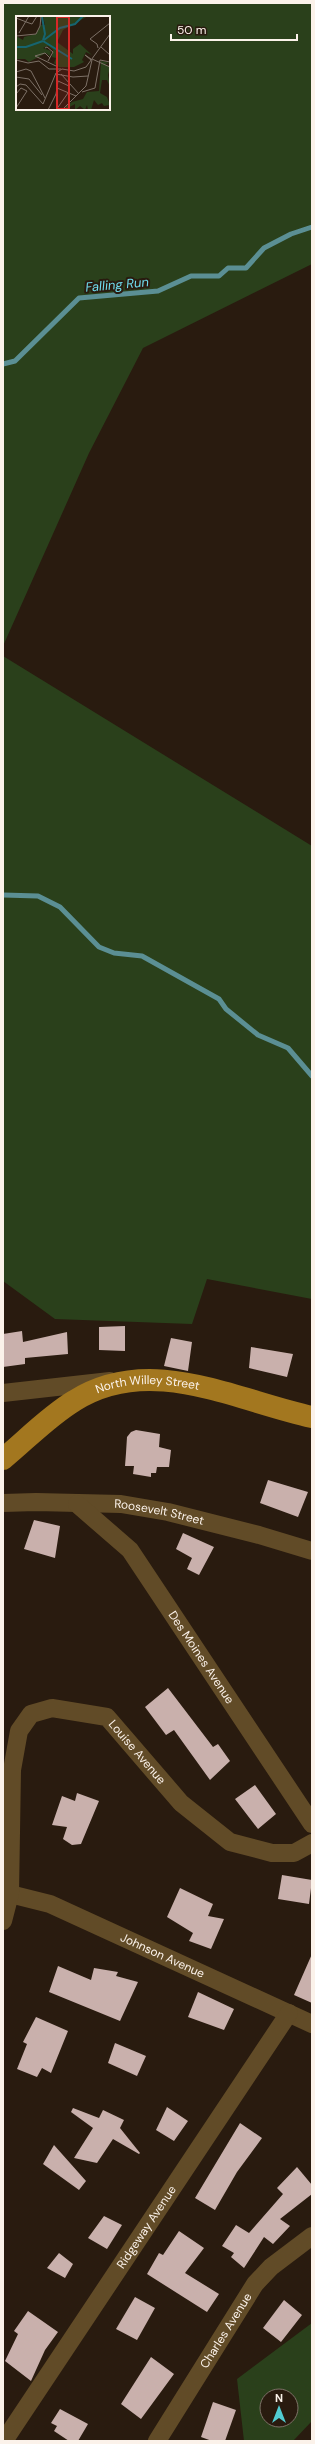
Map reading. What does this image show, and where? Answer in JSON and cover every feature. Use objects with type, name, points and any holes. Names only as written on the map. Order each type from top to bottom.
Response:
[{"type":"main road","name":"North Willey Street","points":[[3,1459],[73,1401],[94,1390],[129,1380],[158,1379],[191,1384],[312,1417]]},
{"type":"street","points":[[3,1393],[129,1380]]},
{"type":"street","name":"Roosevelt Street","points":[[3,1503],[121,1504],[168,1512],[259,1535],[312,1551]]},
{"type":"street","name":"Des Moines Avenue","points":[[76,1504],[130,1550],[312,1824]]},
{"type":"street","name":"Louise Avenue","points":[[3,1920],[10,1894],[12,1770],[19,1731],[31,1714],[52,1708],[107,1717],[181,1803],[230,1842],[272,1853],[294,1853],[312,1843]]},
{"type":"street","name":"Johnson Avenue","points":[[10,1894],[50,1904],[312,2024]]},
{"type":"street","name":"Ridgeway Avenue","points":[[4,2441],[289,2013]]},
{"type":"street","name":"Charles Avenue","points":[[157,2441],[255,2284],[271,2267],[312,2236]]},
{"type":"green space","points":[[3,3],[312,3],[312,264],[143,348],[89,453],[3,646]]},
{"type":"green space","points":[[3,656],[312,846],[312,1299],[207,1279],[192,1324],[55,1319],[3,1281]]},
{"type":"green space","points":[[312,2323],[312,2421],[293,2441],[244,2441],[237,2379]]},
{"type":"building","points":[[125,1326],[125,1351],[99,1350],[99,1327]]},
{"type":"building","points":[[22,1331],[23,1342],[67,1332],[68,1354],[25,1358],[25,1364],[3,1367],[3,1334]]},
{"type":"building","points":[[171,1338],[192,1342],[188,1371],[164,1366]]},
{"type":"building","points":[[251,1347],[293,1354],[287,1377],[249,1368]]},
{"type":"building","points":[[136,1430],[160,1434],[159,1447],[171,1450],[169,1467],[157,1467],[156,1473],[151,1473],[151,1477],[133,1474],[134,1466],[125,1466],[127,1437],[131,1432]]},
{"type":"building","points":[[268,1480],[308,1492],[298,1517],[260,1503]]},
{"type":"building","points":[[34,1520],[60,1526],[55,1558],[24,1549]]},
{"type":"building","points":[[183,1533],[214,1547],[199,1575],[187,1569],[192,1558],[176,1549]]},
{"type":"building","points":[[168,1688],[213,1747],[218,1744],[230,1761],[210,1780],[174,1730],[166,1735],[145,1707]]},
{"type":"building","points":[[255,1785],[276,1814],[258,1829],[235,1799]]},
{"type":"building","points":[[77,1793],[99,1801],[81,1844],[72,1845],[63,1839],[67,1827],[52,1825],[62,1796],[75,1801]]},
{"type":"building","points":[[282,1875],[312,1880],[309,1904],[278,1899]]},
{"type":"building","points":[[180,1888],[213,1904],[208,1916],[224,1919],[211,1949],[189,1941],[193,1933],[167,1917]]},
{"type":"building","points":[[312,1954],[312,2003],[294,1995]]},
{"type":"building","points":[[58,1966],[91,1980],[94,1968],[118,1972],[116,1976],[138,1982],[120,2021],[49,1992]]},
{"type":"building","points":[[198,1992],[234,2009],[224,2030],[188,2017]]},
{"type":"building","points":[[36,2017],[68,2031],[51,2073],[42,2068],[37,2077],[17,2069],[27,2044],[23,2042]]},
{"type":"building","points":[[115,2043],[146,2056],[137,2076],[108,2063]]},
{"type":"building","points":[[167,2107],[188,2121],[174,2141],[156,2130]]},
{"type":"building","points":[[73,2108],[99,2118],[103,2110],[124,2120],[120,2128],[140,2153],[139,2154],[113,2139],[97,2163],[74,2158],[93,2128],[71,2112]]},
{"type":"building","points":[[240,2123],[262,2138],[237,2172],[215,2210],[195,2198]]},
{"type":"building","points":[[54,2145],[86,2181],[79,2190],[43,2164]]},
{"type":"building","points":[[297,2167],[312,2185],[312,2194],[280,2219],[290,2226],[273,2244],[264,2237],[244,2268],[231,2257],[234,2253],[222,2246],[236,2225],[249,2233],[283,2194],[277,2188]]},
{"type":"building","points":[[104,2216],[122,2225],[107,2249],[88,2238]]},
{"type":"building","points":[[179,2231],[204,2248],[185,2273],[219,2294],[207,2312],[147,2274],[159,2253],[163,2255]]},
{"type":"building","points":[[59,2253],[73,2264],[65,2278],[47,2268]]},
{"type":"building","points":[[135,2297],[155,2308],[137,2340],[116,2329]]},
{"type":"building","points":[[284,2300],[302,2315],[281,2342],[263,2328]]},
{"type":"building","points":[[28,2311],[58,2332],[45,2350],[31,2381],[5,2361],[18,2334],[14,2331]]},
{"type":"building","points":[[151,2357],[174,2374],[141,2419],[121,2404]]},
{"type":"building","points":[[213,2402],[236,2410],[225,2441],[212,2441],[201,2437]]},
{"type":"building","points":[[60,2409],[88,2424],[78,2441],[69,2441],[54,2431],[57,2426],[51,2423]]},
{"type":"waterway","name":"Falling Run","points":[[3,364],[15,361],[79,298],[158,291],[191,276],[219,276],[228,268],[246,268],[264,248],[291,234],[312,227]]},
{"type":"waterway","points":[[3,895],[38,896],[60,907],[99,947],[114,953],[142,956],[219,999],[226,1009],[258,1035],[288,1048],[312,1076]]}]
